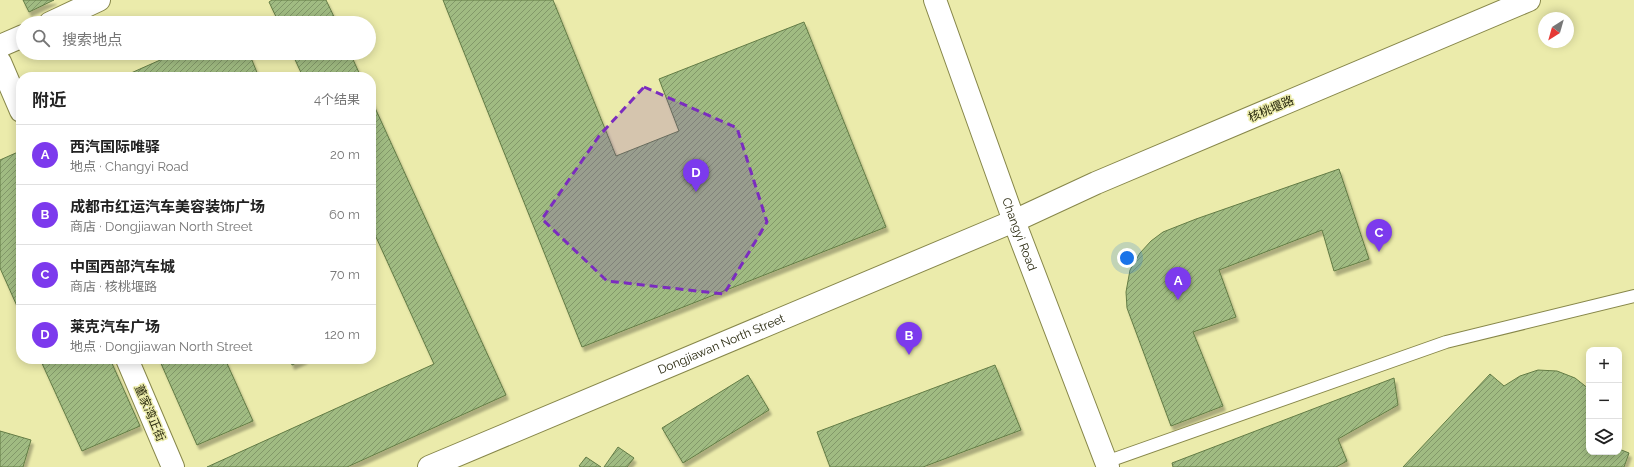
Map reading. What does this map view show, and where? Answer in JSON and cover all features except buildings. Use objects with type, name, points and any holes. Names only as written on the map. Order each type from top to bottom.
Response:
[{"type":"street","points":[[65,16],[99,0]]},
{"type":"street","name":"Changyi Road","points":[[935,0],[1014,222],[1107,464]]},
{"type":"street","name":"核桃堰路","points":[[1014,222],[1096,183],[1529,0]]},
{"type":"street","points":[[0,46],[16,39]]},
{"type":"street","points":[[0,62],[16,99]]},
{"type":"street","name":"Dongjiawan North Street","points":[[429,467],[1014,222]]},
{"type":"street","name":"董家湾正街","points":[[129,364],[173,467]]},
{"type":"lane","points":[[1107,464],[1446,342],[1634,296]]},
{"type":"highlighted area","points":[[644,87],[737,128],[767,222],[724,294],[607,281],[542,219],[599,136]]},
{"type":"place","name":"莱克汽车广场","points":[[696,192]]},
{"type":"place","name":"中国西部汽车城","points":[[1379,252]]},
{"type":"place","name":"西汽国际唯驿","points":[[1178,300]]},
{"type":"place","name":"成都市红运汽车美容装饰广场","points":[[909,355]]}]
